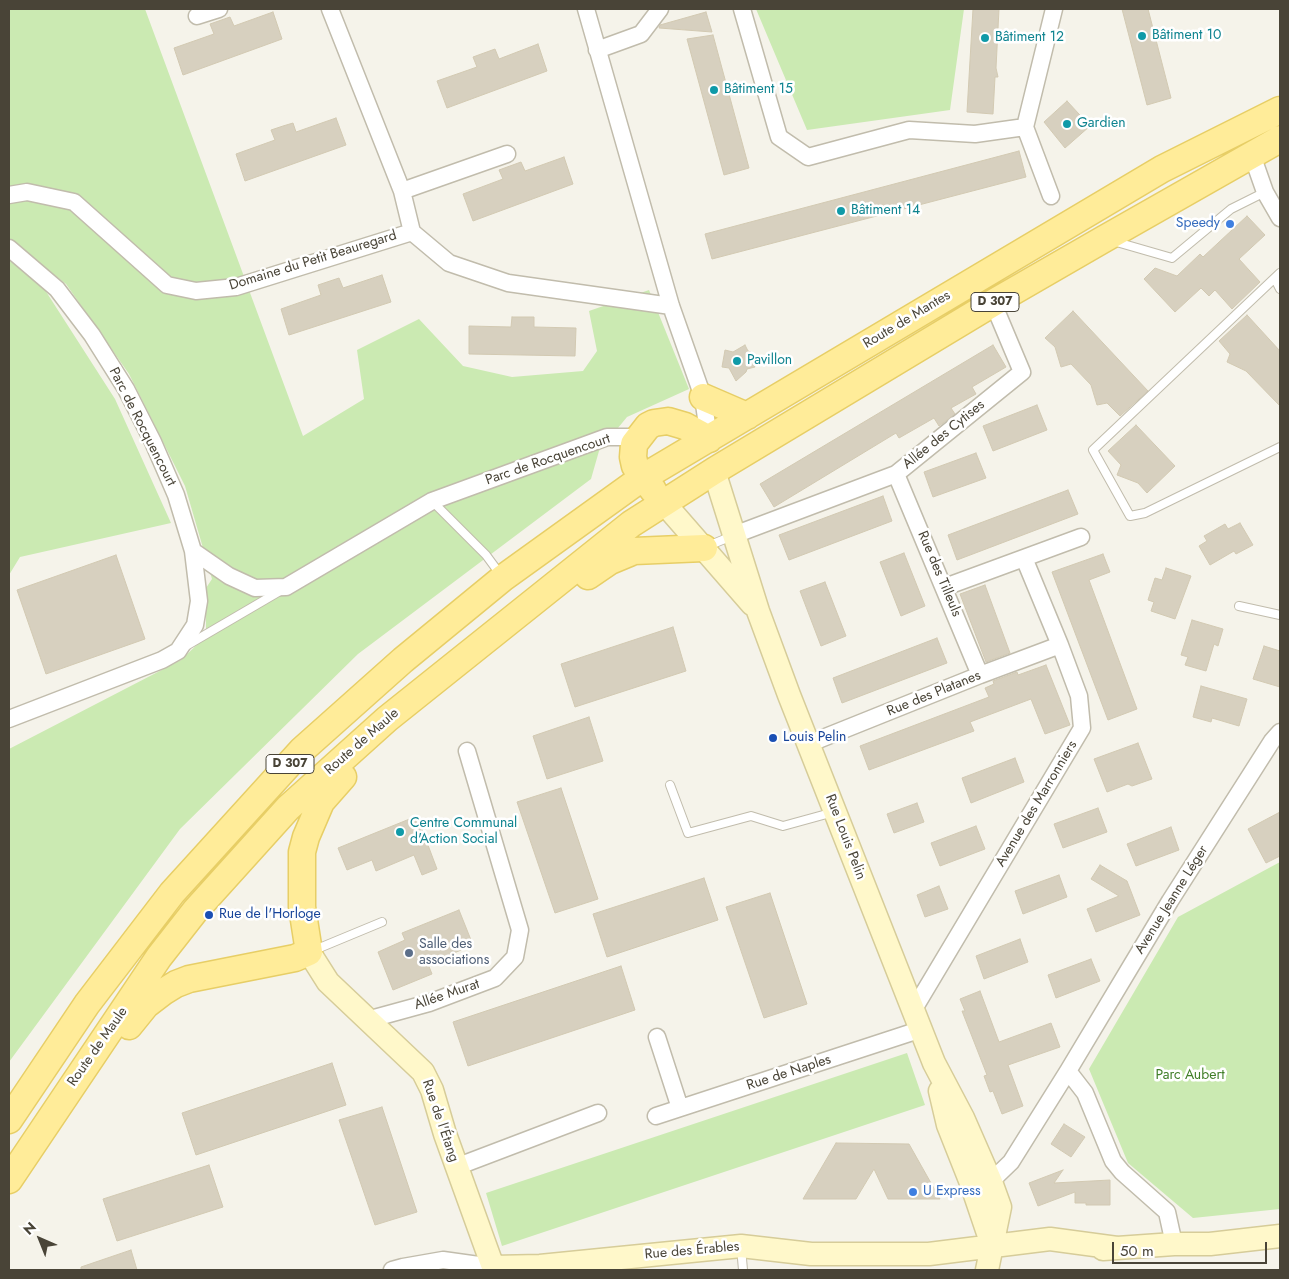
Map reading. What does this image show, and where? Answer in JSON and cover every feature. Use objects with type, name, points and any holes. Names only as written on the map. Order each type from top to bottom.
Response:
[{"type":"main road","name":"Route de Mantes","points":[[642,478],[1162,169],[1280,110]]},
{"type":"main road","name":"D 307","points":[[714,471],[993,303],[1280,139]]},
{"type":"main road","points":[[703,397],[747,416]]},
{"type":"main road","points":[[664,503],[642,478],[635,466],[633,457],[634,444],[648,426],[668,420],[685,426],[709,439],[714,471]]},
{"type":"main road","name":"Route de Maule","points":[[9,1180],[158,957],[195,911],[288,808],[388,719],[548,589],[631,524],[714,471]]},
{"type":"main road","name":"D 307","points":[[9,1120],[87,1004],[166,901],[302,750],[403,660],[503,578],[642,478]]},
{"type":"main road","points":[[548,589],[563,593],[610,561],[634,551],[704,548]]},
{"type":"main road","points":[[57,1106],[76,1099],[146,1005],[162,992],[189,980],[295,958],[309,952],[303,924],[301,889],[302,852],[306,837],[321,802],[354,765],[388,719]]},
{"type":"street","points":[[197,16],[219,9]]},
{"type":"street","name":"Domaine du Petit Beauregard","points":[[330,9],[402,191],[412,232],[449,263],[508,283],[671,306]]},
{"type":"street","points":[[586,9],[671,306],[703,397],[709,439]]},
{"type":"street","points":[[597,50],[641,34],[660,9]]},
{"type":"street","points":[[742,9],[779,137],[808,157],[910,130],[975,134],[1025,127]]},
{"type":"street","points":[[1051,196],[1025,127],[1054,9]]},
{"type":"street","points":[[402,191],[508,154]]},
{"type":"street","points":[[1252,154],[1265,192],[1280,218]]},
{"type":"street","name":"Domaine du Petit Beauregard","points":[[9,195],[27,192],[74,202],[167,285],[196,291],[236,287],[412,232]]},
{"type":"street","name":"Parc de Rocquencourt","points":[[9,248],[57,288],[92,335],[126,389],[153,442],[176,495],[194,552],[199,601],[195,625],[178,651],[162,660],[9,719]]},
{"type":"street","name":"Allée des Cytises","points":[[734,535],[896,474],[1022,372],[993,303]]},
{"type":"street","name":"Parc de Rocquencourt","points":[[194,552],[229,576],[254,588],[286,587],[432,501],[607,437],[638,437]]},
{"type":"street","name":"Rue Louis Pelin","points":[[714,471],[758,611],[808,744],[934,1063],[948,1125],[983,1189],[993,1246],[994,1270]]},
{"type":"street","name":"Rue des Tilleuls","points":[[896,474],[980,674]]},
{"type":"street","name":"Rue Louis Pelin","points":[[664,503],[758,611]]},
{"type":"street","points":[[945,587],[1081,537]]},
{"type":"street","name":"Avenue des Marronniers","points":[[918,1019],[1082,728],[1079,696],[1024,558]]},
{"type":"street","name":"Rue des Platanes","points":[[808,744],[980,674],[1060,645]]},
{"type":"street","name":"Avenue Jeanne Léger","points":[[983,1189],[1011,1162],[1170,901],[1272,741],[1280,732]]},
{"type":"street","name":"Allée Murat","points":[[367,1020],[429,1003],[495,978],[515,957],[520,930],[467,752]]},
{"type":"street","name":"Rue de l'Étang","points":[[309,952],[328,982],[422,1072],[432,1090],[456,1167],[493,1269]]},
{"type":"street","name":"Rue de Naples","points":[[656,1116],[918,1019]]},
{"type":"street","points":[[657,1037],[680,1108]]},
{"type":"street","points":[[1068,1071],[1086,1093],[1113,1161],[1122,1172],[1167,1212],[1174,1244]]},
{"type":"street","points":[[456,1167],[598,1113]]},
{"type":"street","name":"Rue des Érables","points":[[392,1270],[443,1260],[493,1269],[540,1268],[741,1246],[811,1254],[929,1254],[993,1246],[1051,1254],[1174,1244],[1210,1244],[1280,1236]]},
{"type":"street","points":[[986,1270],[993,1246]]},
{"type":"lane","points":[[1104,239],[1172,258],[1231,209],[1265,192]]},
{"type":"lane","points":[[1277,276],[1280,289]]},
{"type":"lane","points":[[1277,276],[1093,450],[1130,516],[1145,513],[1280,448]]},
{"type":"lane","points":[[432,501],[486,555],[503,578]]},
{"type":"lane","points":[[704,548],[734,535]]},
{"type":"lane","points":[[178,651],[286,587]]},
{"type":"lane","points":[[1239,606],[1280,615]]},
{"type":"lane","points":[[670,786],[688,833],[751,816],[783,826],[835,812]]},
{"type":"lane","points":[[309,952],[382,922]]},
{"type":"lane","points":[[741,1246],[743,1270]]},
{"type":"green space","points":[[9,9],[145,9],[303,436],[364,399],[357,350],[419,319],[463,366],[512,377],[583,371],[597,351],[589,311],[649,290],[689,389],[627,417],[599,451],[591,479],[358,654],[180,829],[9,1062],[9,749],[181,660],[206,636],[206,588],[212,579],[185,486],[129,374],[66,284],[9,239]]},
{"type":"green space","points":[[756,9],[964,9],[950,110],[807,130]]},
{"type":"green space","points":[[9,260],[45,290],[115,399],[171,523],[20,557],[9,575]]},
{"type":"green space","name":"Parc Aubert","points":[[1280,862],[1280,1209],[1193,1218],[1128,1163],[1089,1069],[1178,917]]},
{"type":"green space","points":[[907,1053],[925,1105],[502,1246],[486,1193]]},
{"type":"building","name":"Bâtiment 12","points":[[973,9],[999,9],[996,68],[998,77],[995,77],[993,114],[967,112]]},
{"type":"building","name":"Bâtiment 10","points":[[1122,9],[1148,9],[1171,98],[1147,105]]},
{"type":"building","points":[[273,12],[282,39],[183,75],[174,48],[214,34],[210,24],[230,17],[234,26]]},
{"type":"building","points":[[706,12],[712,32],[659,28],[660,25]]},
{"type":"building","name":"Bâtiment 15","points":[[713,35],[749,168],[724,175],[687,39]]},
{"type":"building","points":[[538,44],[547,71],[447,108],[437,81],[477,67],[473,57],[495,49],[499,59]]},
{"type":"building","name":"Gardien","points":[[1067,101],[1090,126],[1065,148],[1044,122]]},
{"type":"building","points":[[336,118],[346,145],[245,181],[236,154],[275,140],[271,130],[293,123],[296,132]]},
{"type":"building","name":"Bâtiment 14","points":[[1019,151],[1026,177],[712,259],[705,234]]},
{"type":"building","points":[[564,157],[573,184],[473,221],[463,194],[503,179],[499,170],[521,162],[525,171]]},
{"type":"building","points":[[1247,216],[1265,235],[1239,259],[1260,282],[1232,309],[1215,290],[1209,296],[1201,288],[1175,312],[1144,279],[1155,268],[1177,276],[1200,254],[1203,257]]},
{"type":"building","points":[[382,275],[391,302],[289,335],[281,309],[321,295],[318,285],[339,278],[343,288]]},
{"type":"building","points":[[1073,311],[1148,391],[1120,416],[1107,403],[1097,405],[1091,385],[1071,364],[1061,367],[1055,347],[1045,338]]},
{"type":"building","points":[[1247,315],[1280,351],[1280,406],[1246,371],[1227,362],[1230,354],[1219,341]]},
{"type":"building","points":[[512,317],[534,317],[534,327],[576,328],[575,356],[469,354],[469,326],[511,327]]},
{"type":"building","name":"Pavillon","points":[[745,345],[748,351],[751,352],[750,359],[755,367],[747,369],[736,381],[729,368],[722,367],[725,350],[733,352]]},
{"type":"building","points":[[993,345],[1006,367],[972,387],[976,394],[951,408],[955,414],[939,426],[934,418],[899,438],[896,433],[774,507],[760,484]]},
{"type":"building","points":[[1037,405],[1047,430],[993,451],[983,426]]},
{"type":"building","points":[[1136,425],[1175,466],[1147,493],[1138,483],[1117,475],[1121,465],[1108,451]]},
{"type":"building","points":[[976,453],[986,478],[933,497],[924,472]]},
{"type":"building","points":[[1068,490],[1078,514],[957,560],[948,535]]},
{"type":"building","points":[[883,496],[892,521],[789,560],[779,535]]},
{"type":"building","points":[[1240,523],[1253,545],[1236,554],[1234,551],[1210,565],[1199,546],[1207,541],[1204,536],[1225,524],[1228,529]]},
{"type":"building","points":[[904,553],[925,606],[901,616],[880,562]]},
{"type":"building","points":[[1103,554],[1110,572],[1089,580],[1137,709],[1108,720],[1052,572]]},
{"type":"building","points":[[116,555],[145,639],[46,674],[17,590]]},
{"type":"building","points":[[1166,568],[1191,576],[1175,619],[1151,611],[1154,602],[1148,600],[1155,578],[1162,580]]},
{"type":"building","points":[[825,582],[846,636],[821,646],[800,591]]},
{"type":"building","points":[[985,585],[1010,653],[986,662],[960,594]]},
{"type":"building","points":[[1192,620],[1223,629],[1218,646],[1214,644],[1206,671],[1185,665],[1188,657],[1181,655]]},
{"type":"building","points":[[673,627],[686,671],[575,707],[561,664]]},
{"type":"building","points":[[937,638],[947,663],[842,703],[833,678]]},
{"type":"building","points":[[1264,646],[1280,651],[1280,687],[1253,679]]},
{"type":"building","points":[[1046,665],[1070,725],[1045,734],[1031,699],[970,722],[974,731],[869,770],[860,746],[989,697],[985,688],[994,684],[993,681],[1017,672],[1018,675]]},
{"type":"building","points":[[1201,686],[1247,699],[1239,726],[1212,718],[1211,722],[1193,717]]},
{"type":"building","points":[[589,717],[603,761],[547,779],[533,736]]},
{"type":"building","points":[[1138,743],[1152,779],[1132,786],[1128,784],[1107,792],[1094,759]]},
{"type":"building","points":[[1015,758],[1024,782],[971,803],[962,778]]},
{"type":"building","points":[[561,788],[598,899],[555,913],[517,802]]},
{"type":"building","points":[[917,803],[924,822],[894,833],[887,814]]},
{"type":"building","points":[[1098,808],[1107,832],[1063,848],[1054,824]]},
{"type":"building","points":[[1280,812],[1280,856],[1266,863],[1248,829]]},
{"type":"building","name":"Centre Communal d'Action Social","points":[[417,816],[437,869],[422,875],[414,855],[376,871],[372,860],[347,870],[338,848]]},
{"type":"building","points":[[976,826],[985,849],[940,866],[931,843]]},
{"type":"building","points":[[1171,827],[1179,850],[1136,866],[1127,844]]},
{"type":"building","points":[[1100,865],[1127,881],[1140,915],[1096,932],[1087,909],[1119,896],[1091,879]]},
{"type":"building","points":[[1059,875],[1067,897],[1023,914],[1015,891]]},
{"type":"building","points":[[704,878],[718,920],[607,957],[593,914]]},
{"type":"building","points":[[939,886],[948,909],[925,917],[917,895]]},
{"type":"building","points":[[770,893],[807,1004],[764,1018],[726,907]]},
{"type":"building","points":[[459,910],[473,945],[428,964],[432,974],[393,990],[378,952],[405,940],[402,933]]},
{"type":"building","points":[[1020,939],[1028,962],[984,979],[976,956]]},
{"type":"building","points":[[1091,959],[1100,981],[1056,998],[1048,975]]},
{"type":"building","points":[[621,966],[635,1010],[468,1066],[453,1022]]},
{"type":"building","points":[[980,991],[999,1042],[1051,1023],[1060,1047],[1008,1065],[1023,1106],[1002,1114],[993,1091],[990,1092],[984,1076],[987,1075],[962,1011],[965,1011],[960,999]]},
{"type":"building","points":[[332,1063],[346,1105],[196,1155],[182,1113]]},
{"type":"building","points":[[382,1107],[417,1212],[375,1225],[339,1120]]},
{"type":"building","points":[[1064,1124],[1085,1137],[1071,1157],[1051,1144]]},
{"type":"building","points":[[836,1143],[909,1144],[940,1199],[888,1199],[874,1169],[856,1199],[803,1199]]},
{"type":"building","points":[[209,1165],[223,1207],[117,1241],[103,1199]]},
{"type":"building","points":[[1063,1170],[1054,1183],[1110,1180],[1110,1205],[1075,1203],[1075,1192],[1038,1206],[1029,1183]]},
{"type":"building","points":[[131,1250],[137,1270],[81,1270],[81,1267]]},
{"type":"place","name":"Bâtiment 10","points":[[1142,36]]},
{"type":"place","name":"Bâtiment 12","points":[[985,38]]},
{"type":"place","name":"Bâtiment 15","points":[[714,90]]},
{"type":"place","name":"Gardien","points":[[1067,124]]},
{"type":"place","name":"Bâtiment 14","points":[[841,211]]},
{"type":"place","name":"Speedy","points":[[1230,224]]},
{"type":"place","name":"Pavillon","points":[[737,361]]},
{"type":"place","name":"Louis Pelin","points":[[773,738]]},
{"type":"place","name":"Centre Communal d'Action Social","points":[[400,832]]},
{"type":"place","name":"Rue de l'Horloge","points":[[209,915]]},
{"type":"place","name":"Salle des associations","points":[[409,953]]},
{"type":"place","name":"U Express","points":[[913,1192]]}]
